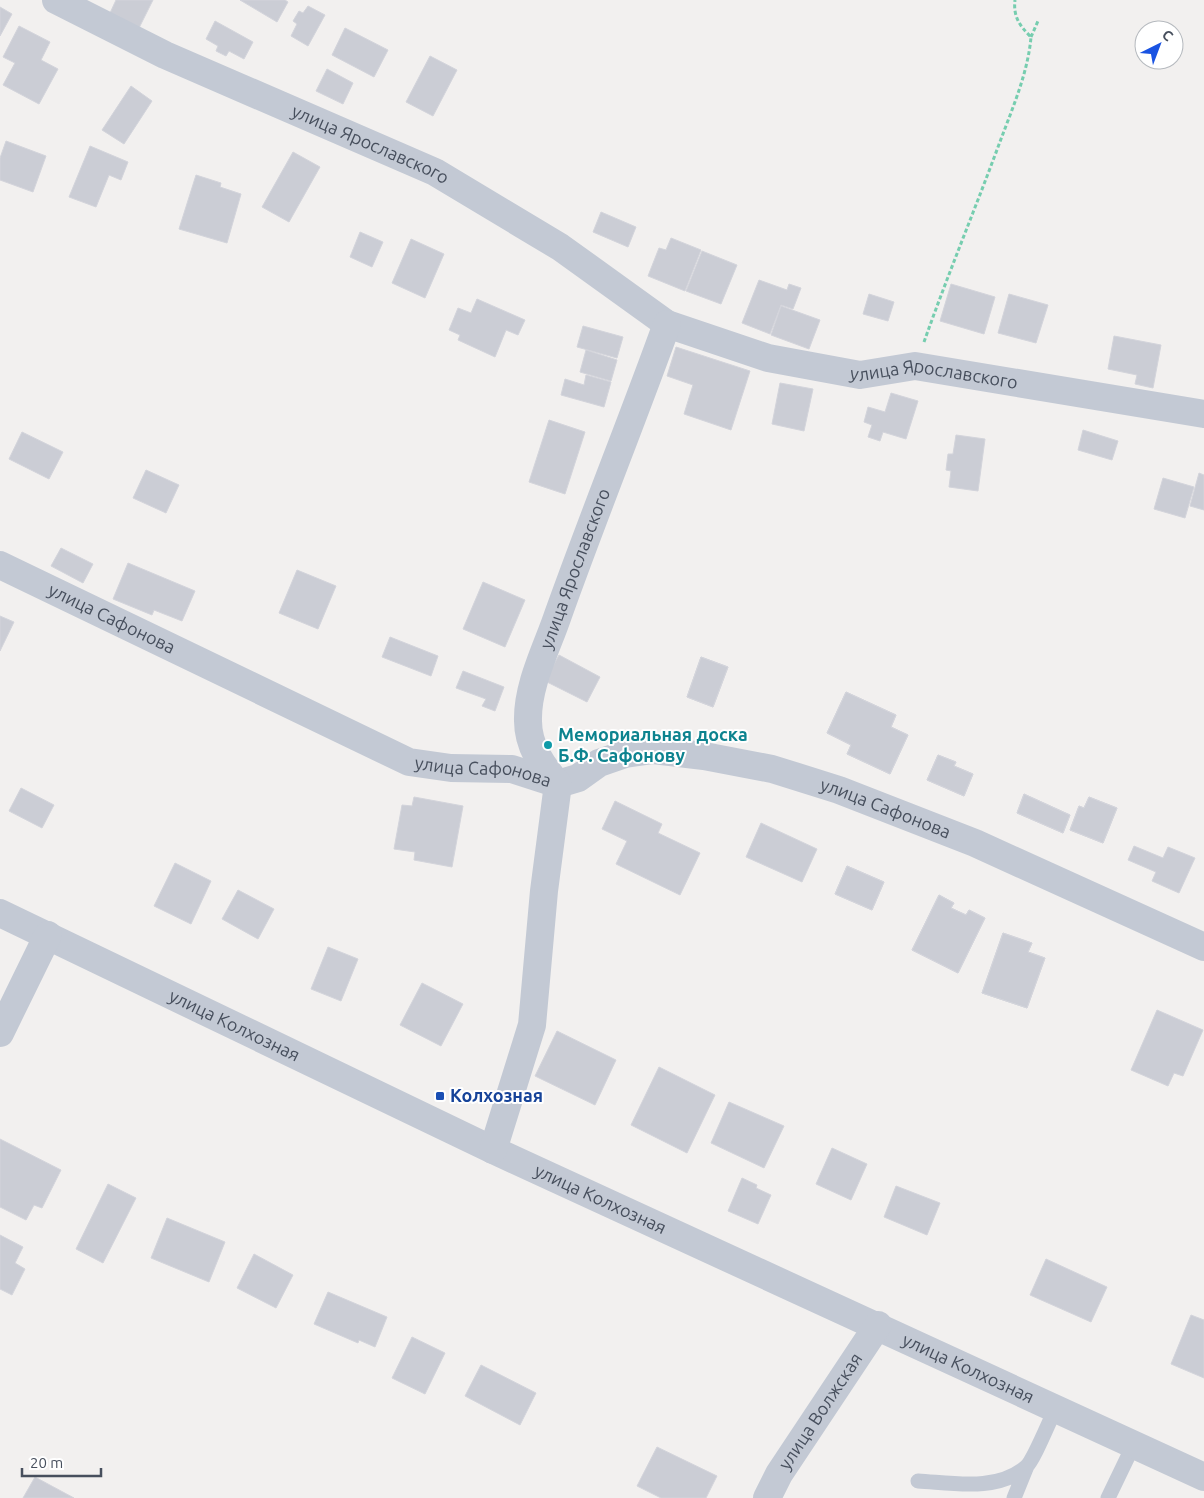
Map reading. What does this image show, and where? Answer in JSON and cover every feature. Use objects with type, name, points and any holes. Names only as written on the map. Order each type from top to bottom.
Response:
[{"type":"street","name":"улица Ярославского","points":[[56,0],[165,54],[435,172],[560,247],[667,324],[768,358],[860,375],[916,366],[1204,414]]},
{"type":"street","name":"улица Ярославского","points":[[558,784],[541,765],[531,737],[528,715],[533,688],[574,570],[603,498],[667,324]]},
{"type":"street","name":"улица Сафонова","points":[[0,565],[409,762],[451,768],[512,769],[558,784],[578,778],[599,764],[625,754],[653,750],[704,756],[772,769],[839,790],[975,844],[1124,909],[1204,947]]},
{"type":"street","points":[[492,1150],[532,1025],[544,891],[558,784]]},
{"type":"street","name":"улица Колхозная","points":[[0,913],[492,1150],[878,1325],[1204,1477]]},
{"type":"street","points":[[0,1033],[48,936]]},
{"type":"street","name":"улица Волжская","points":[[766,1498],[779,1474],[878,1325]]},
{"type":"lane","points":[[1014,1498],[1027,1466],[1056,1408]]},
{"type":"lane","points":[[1108,1498],[1134,1444]]},
{"type":"lane","points":[[918,1481],[980,1484],[997,1482],[1027,1466]]},
{"type":"path","points":[[1015,0],[1014,11],[1020,26],[1031,38]]},
{"type":"path","points":[[916,366],[945,281],[1013,107],[1025,68],[1031,38],[1038,21]]},
{"type":"building","points":[[116,0],[153,0],[139,28],[110,13]]},
{"type":"building","points":[[240,0],[285,0],[288,2],[277,22]]},
{"type":"building","points":[[308,6],[325,15],[308,46],[291,36],[297,24],[293,21],[299,11],[303,13]]},
{"type":"building","points":[[0,7],[12,14],[0,36]]},
{"type":"building","points":[[215,21],[253,42],[244,59],[229,51],[226,56],[216,51],[218,46],[206,39]]},
{"type":"building","points":[[19,26],[50,42],[41,60],[58,69],[39,104],[3,85],[15,63],[3,57]]},
{"type":"building","points":[[345,28],[388,50],[374,77],[332,55]]},
{"type":"building","points":[[430,56],[457,70],[433,116],[406,102]]},
{"type":"building","points":[[327,69],[353,83],[343,104],[316,91]]},
{"type":"building","points":[[131,86],[152,101],[124,144],[102,130]]},
{"type":"building","points":[[6,141],[46,156],[33,192],[0,180],[0,158]]},
{"type":"building","points":[[90,146],[128,162],[121,180],[109,175],[96,207],[69,197]]},
{"type":"building","points":[[293,152],[320,167],[289,222],[262,207]]},
{"type":"building","points":[[196,175],[221,183],[220,187],[241,194],[227,243],[179,229]]},
{"type":"building","points":[[601,212],[636,227],[628,247],[593,232]]},
{"type":"building","points":[[360,232],[383,242],[372,267],[350,257]]},
{"type":"building","points":[[671,238],[701,250],[685,291],[648,276],[659,248],[666,250]]},
{"type":"building","points":[[411,239],[444,254],[425,298],[392,283]]},
{"type":"building","points":[[702,251],[737,265],[721,304],[686,291]]},
{"type":"building","points":[[759,280],[787,290],[789,284],[801,288],[793,309],[781,305],[770,334],[742,323]]},
{"type":"building","points":[[951,284],[995,297],[984,334],[940,321]]},
{"type":"building","points":[[869,294],[894,302],[888,321],[863,314]]},
{"type":"building","points":[[1009,294],[1048,305],[1036,343],[998,333]]},
{"type":"building","points":[[477,299],[525,320],[518,335],[506,330],[495,357],[458,340],[460,335],[449,330],[458,308],[471,313]]},
{"type":"building","points":[[781,306],[820,320],[809,349],[771,335]]},
{"type":"building","points":[[583,326],[623,337],[617,358],[577,347]]},
{"type":"building","points":[[1114,336],[1161,345],[1153,388],[1135,384],[1137,375],[1108,369]]},
{"type":"building","points":[[676,347],[750,371],[731,430],[684,414],[693,385],[667,376]]},
{"type":"building","points":[[586,350],[617,360],[611,381],[580,372]]},
{"type":"building","points":[[586,375],[611,382],[604,407],[561,395],[565,379],[584,385]]},
{"type":"building","points":[[780,383],[813,389],[804,431],[772,424]]},
{"type":"building","points":[[891,393],[918,401],[906,439],[883,432],[880,441],[868,437],[872,425],[864,422],[868,407],[885,412]]},
{"type":"building","points":[[549,420],[585,432],[565,494],[529,482]]},
{"type":"building","points":[[1083,430],[1118,441],[1112,460],[1078,450]]},
{"type":"building","points":[[22,432],[63,452],[49,479],[9,459]]},
{"type":"building","points":[[956,435],[985,439],[978,491],[949,487],[951,471],[946,470],[948,454],[953,454]]},
{"type":"building","points":[[146,470],[179,485],[166,513],[133,498]]},
{"type":"building","points":[[1199,473],[1204,475],[1204,510],[1190,506]]},
{"type":"building","points":[[1163,478],[1194,487],[1185,518],[1154,509]]},
{"type":"building","points":[[61,548],[93,564],[83,583],[51,566]]},
{"type":"building","points":[[128,563],[195,591],[182,621],[154,610],[152,615],[113,599]]},
{"type":"building","points":[[297,570],[336,586],[318,629],[279,613]]},
{"type":"building","points":[[483,582],[525,600],[505,647],[463,629]]},
{"type":"building","points":[[0,616],[14,622],[0,651]]},
{"type":"building","points":[[390,637],[438,656],[431,676],[382,657]]},
{"type":"building","points":[[559,655],[600,677],[587,702],[545,681]]},
{"type":"building","points":[[701,657],[728,667],[713,707],[687,697]]},
{"type":"building","points":[[701,657],[728,667],[713,707],[687,697]]},
{"type":"building","points":[[463,671],[504,687],[495,711],[482,706],[486,699],[456,688]]},
{"type":"building","points":[[846,692],[896,715],[891,727],[908,735],[890,774],[847,754],[851,745],[827,733]]},
{"type":"building","points":[[846,692],[896,715],[891,727],[908,735],[890,774],[847,754],[851,745],[827,733]]},
{"type":"building","points":[[938,755],[956,762],[954,766],[973,774],[964,796],[927,780]]},
{"type":"building","points":[[938,755],[956,762],[954,766],[973,774],[964,796],[927,780]]},
{"type":"building","points":[[21,788],[54,805],[42,828],[9,811]]},
{"type":"building","points":[[1024,794],[1070,815],[1063,833],[1017,813]]},
{"type":"building","points":[[1024,794],[1070,815],[1063,833],[1017,813]]},
{"type":"building","points":[[414,797],[463,806],[452,867],[414,860],[415,852],[394,849],[402,805],[412,806]]},
{"type":"building","points":[[1089,797],[1117,808],[1103,843],[1070,830],[1079,806],[1084,808]]},
{"type":"building","points":[[1089,797],[1117,808],[1103,843],[1070,830],[1079,806],[1084,808]]},
{"type":"building","points":[[615,801],[662,824],[658,833],[700,853],[680,895],[616,864],[627,841],[602,829]]},
{"type":"building","points":[[761,823],[817,849],[802,882],[746,857]]},
{"type":"building","points":[[1134,846],[1163,858],[1168,847],[1195,858],[1179,893],[1152,881],[1156,872],[1128,860]]},
{"type":"building","points":[[175,863],[211,881],[191,924],[154,906]]},
{"type":"building","points":[[847,866],[884,882],[872,910],[835,894]]},
{"type":"building","points":[[847,866],[884,882],[872,910],[835,894]]},
{"type":"building","points":[[238,890],[274,909],[258,939],[222,919]]},
{"type":"building","points":[[939,895],[954,903],[951,908],[966,915],[969,910],[985,918],[958,973],[912,950]]},
{"type":"building","points":[[939,895],[954,903],[951,908],[966,915],[969,910],[985,918],[958,973],[912,950]]},
{"type":"building","points":[[1003,933],[1032,943],[1028,952],[1045,958],[1027,1008],[982,993]]},
{"type":"building","points":[[1003,933],[1032,943],[1028,952],[1045,958],[1027,1008],[982,993]]},
{"type":"building","points":[[328,947],[358,959],[341,1001],[311,989]]},
{"type":"building","points":[[422,983],[463,1004],[441,1046],[400,1025]]},
{"type":"building","points":[[1157,1010],[1203,1030],[1183,1076],[1174,1073],[1168,1086],[1131,1070]]},
{"type":"building","points":[[557,1031],[616,1060],[595,1105],[535,1076]]},
{"type":"building","points":[[659,1067],[715,1095],[687,1153],[631,1125]]},
{"type":"building","points":[[729,1102],[784,1126],[764,1168],[711,1143]]},
{"type":"building","points":[[0,1139],[61,1170],[42,1208],[34,1205],[26,1220],[0,1207]]},
{"type":"building","points":[[832,1148],[867,1164],[851,1200],[816,1184]]},
{"type":"building","points":[[742,1178],[757,1185],[756,1188],[771,1195],[758,1224],[728,1211]]},
{"type":"building","points":[[108,1184],[136,1198],[103,1263],[76,1249]]},
{"type":"building","points":[[896,1186],[940,1203],[927,1235],[884,1217]]},
{"type":"building","points":[[167,1218],[225,1242],[209,1282],[151,1258]]},
{"type":"building","points":[[0,1235],[23,1247],[15,1263],[25,1269],[12,1295],[0,1289]]},
{"type":"building","points":[[254,1254],[293,1275],[276,1308],[237,1288]]},
{"type":"building","points":[[1046,1259],[1107,1287],[1091,1322],[1030,1295]]},
{"type":"building","points":[[328,1292],[387,1317],[375,1347],[359,1340],[358,1343],[314,1324]]},
{"type":"building","points":[[1191,1315],[1204,1320],[1204,1378],[1171,1364]]},
{"type":"building","points":[[412,1337],[445,1353],[425,1394],[392,1378]]},
{"type":"building","points":[[481,1365],[536,1393],[520,1425],[465,1396]]},
{"type":"building","points":[[657,1447],[717,1476],[706,1498],[661,1498],[637,1486]]},
{"type":"building","points":[[35,1477],[74,1498],[23,1498]]},
{"type":"place","name":"Мемориальная доска Б.Ф. Сафонову","points":[[548,745]]},
{"type":"place","name":"Колхозная","points":[[440,1096]]}]
